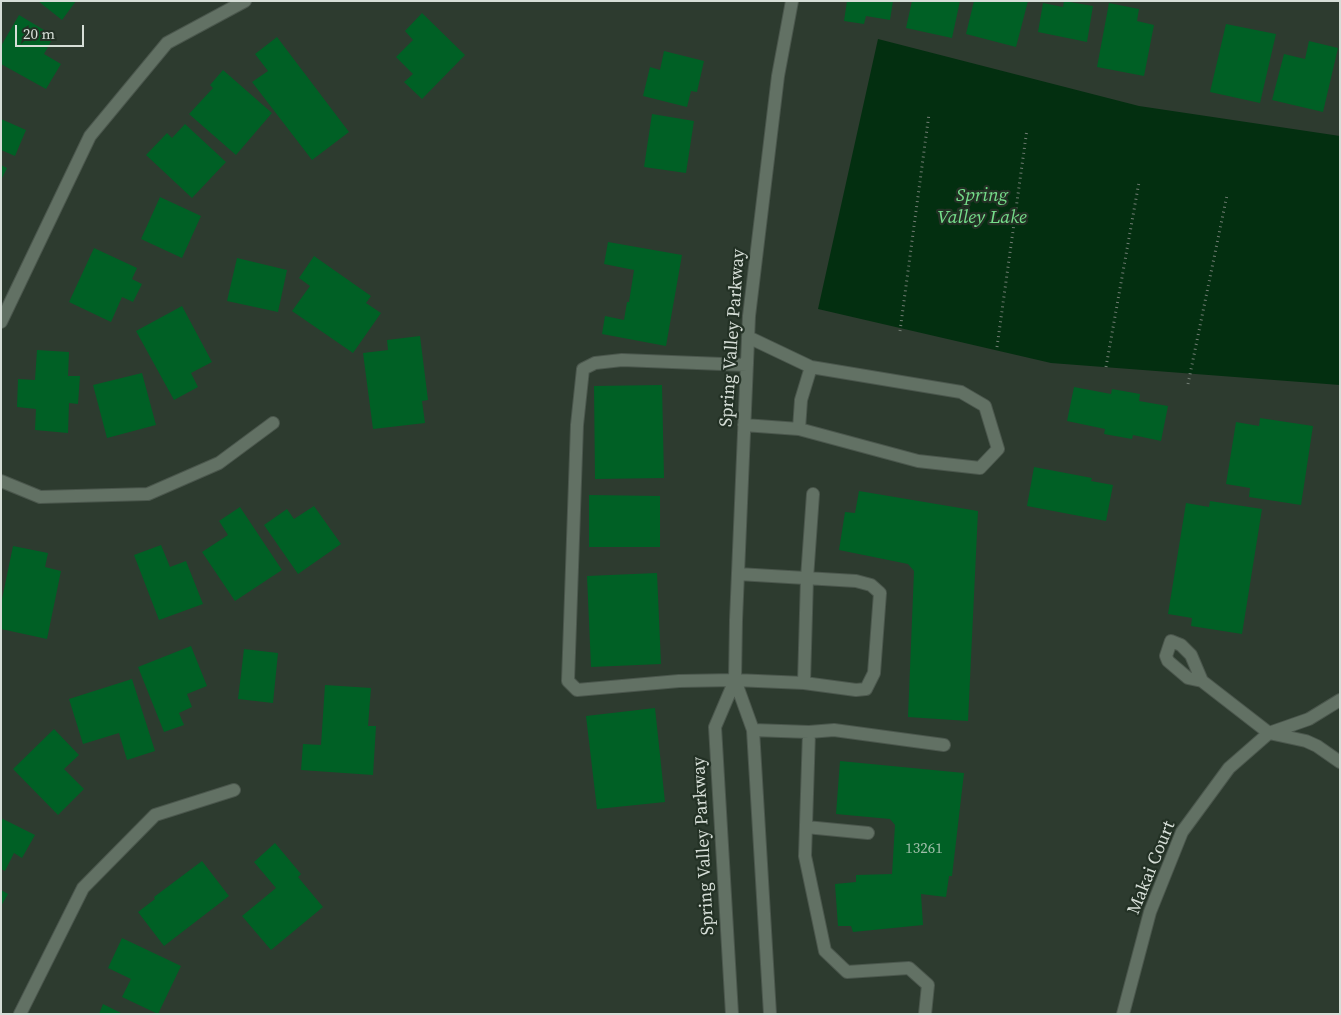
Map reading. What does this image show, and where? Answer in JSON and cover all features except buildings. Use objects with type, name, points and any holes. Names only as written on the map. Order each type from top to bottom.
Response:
[{"type":"street","points":[[1,322],[90,136],[167,43],[245,1]]},
{"type":"street","name":"Spring Valley Parkway","points":[[770,1014],[753,730],[736,680],[738,574],[748,316],[778,76],[792,1]]},
{"type":"street","points":[[744,424],[799,429],[918,461],[980,468],[998,449],[986,406],[961,392],[811,366],[748,337]]},
{"type":"street","points":[[738,574],[856,581],[871,585],[880,593],[874,673],[866,689],[856,690],[804,683],[736,680],[679,681],[577,690],[568,681],[577,425],[583,369],[595,363],[622,360],[747,365]]},
{"type":"street","points":[[799,429],[801,400],[811,366]]},
{"type":"street","points":[[1,481],[40,497],[148,494],[219,463],[273,424]]},
{"type":"street","points":[[804,683],[807,578],[813,494]]},
{"type":"street","name":"Spring Valley Parkway","points":[[732,1014],[714,727],[736,680]]},
{"type":"street","points":[[1202,681],[1269,733],[1306,741],[1317,746],[1340,762]]},
{"type":"street","points":[[1269,733],[1310,719],[1340,700]]},
{"type":"street","points":[[753,730],[809,732],[834,730],[944,745]]},
{"type":"street","points":[[809,732],[805,856],[825,950],[847,972],[909,968],[928,986],[925,1014]]},
{"type":"street","name":"Makai Court","points":[[1123,1014],[1150,912],[1182,832],[1229,768],[1269,733]]},
{"type":"street","points":[[20,1014],[83,888],[155,815],[234,790]]},
{"type":"street","points":[[806,827],[868,833]]},
{"type":"path","points":[[900,330],[929,114]]},
{"type":"path","points":[[997,347],[1026,129]]},
{"type":"path","points":[[1106,367],[1139,182]]},
{"type":"path","points":[[1188,384],[1227,195]]},
{"type":"water","name":"Spring Valley Lake","points":[[878,39],[1139,106],[1340,136],[1340,385],[1051,363],[818,309]]}]
